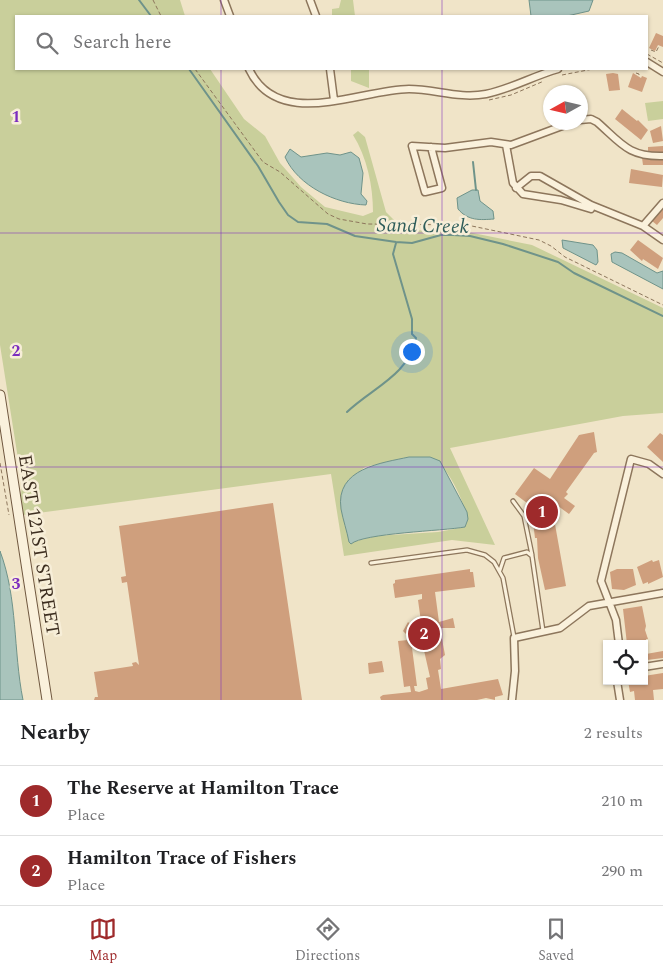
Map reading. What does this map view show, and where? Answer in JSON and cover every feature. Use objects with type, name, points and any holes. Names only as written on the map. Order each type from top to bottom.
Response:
[{"type":"street","points":[[224,0],[230,15]]},
{"type":"street","points":[[310,0],[316,15]]},
{"type":"street","points":[[648,63],[663,72]]},
{"type":"street","points":[[250,70],[254,79],[265,91],[287,102],[306,104],[408,89],[445,94],[485,94],[512,87],[555,70]]},
{"type":"street","points":[[330,70],[334,100]]},
{"type":"street","points":[[588,119],[597,122],[632,152],[642,155],[663,156]]},
{"type":"street","points":[[431,147],[442,188],[425,192],[412,146],[431,147],[445,148],[491,142],[506,145],[516,144],[553,130]]},
{"type":"street","points":[[506,145],[511,179],[516,188],[528,196],[561,200],[609,214],[643,226],[663,240]]},
{"type":"street","points":[[516,188],[531,176],[540,176],[609,214]]},
{"type":"street","points":[[643,226],[663,203]]},
{"type":"street","name":"EAST 121ST STREET","points":[[0,395],[47,700]]},
{"type":"street","points":[[618,640],[616,620],[601,581],[631,459],[649,464],[663,474]]},
{"type":"street","points":[[512,700],[515,671],[514,638],[560,628],[590,606],[663,593]]},
{"type":"street","points":[[648,666],[663,664]]},
{"type":"street","points":[[618,685],[620,700]]},
{"type":"lane","points":[[512,501],[524,516],[544,632]]},
{"type":"lane","points":[[371,563],[467,550],[485,555],[500,570],[503,578],[514,638]]},
{"type":"lane","points":[[500,570],[504,558],[527,552],[532,556]]},
{"type":"path","points":[[153,0],[160,15]]},
{"type":"path","points":[[651,50],[656,52],[659,46]]},
{"type":"path","points":[[648,55],[663,63]]},
{"type":"path","points":[[196,70],[263,162],[280,172],[328,214],[339,219],[367,224],[467,225],[539,240],[551,246],[565,257],[663,306]]},
{"type":"path","points":[[554,78],[589,70]]},
{"type":"path","points":[[636,73],[639,74],[639,77]]},
{"type":"path","points":[[486,101],[516,93],[546,80]]},
{"type":"path","points":[[0,463],[9,515]]},
{"type":"green space","points":[[0,0],[180,0],[185,15],[15,15],[15,70],[211,70],[244,119],[265,136],[280,163],[301,187],[325,207],[363,216],[373,212],[370,182],[365,162],[353,135],[358,131],[365,137],[386,212],[405,231],[453,229],[532,245],[663,308],[663,413],[623,416],[450,448],[495,545],[452,540],[344,556],[331,474],[23,515],[20,506],[22,484],[0,345]],"holes":[[[409,457],[430,457],[444,468],[457,489],[466,514],[465,527],[438,532],[375,536],[353,542],[348,538],[349,534],[341,507],[343,490],[347,483],[365,467]]]},
{"type":"green space","points":[[341,0],[353,0],[355,15],[332,15],[332,9],[339,8]]},
{"type":"green space","points":[[351,70],[369,70],[369,88],[351,81]]},
{"type":"green space","points":[[663,101],[663,119],[648,121],[645,103]]},
{"type":"water","points":[[529,0],[593,0],[589,11],[571,15],[531,15]]},
{"type":"water","points":[[290,149],[301,157],[327,153],[340,155],[351,152],[359,158],[363,173],[361,194],[367,201],[366,205],[354,204],[331,197],[308,185],[299,177],[285,157]]},
{"type":"water","points":[[472,190],[478,190],[480,201],[493,211],[494,219],[470,218],[458,209],[457,198]]},
{"type":"water","points":[[562,240],[593,245],[597,250],[598,262],[596,265],[563,248]]},
{"type":"water","points":[[615,252],[622,253],[657,273],[663,271],[663,289],[612,262],[611,254]]},
{"type":"water","points":[[409,457],[430,457],[440,461],[467,512],[468,519],[465,527],[371,537],[351,544],[341,509],[341,495],[345,484],[353,476],[374,465]]},
{"type":"water","points":[[0,551],[6,569],[13,606],[23,700],[0,700]]},
{"type":"building","points":[[656,33],[663,36],[663,47],[658,45],[655,51],[649,48]]},
{"type":"building","points":[[633,73],[641,78],[642,76],[647,78],[642,92],[628,87]]},
{"type":"building","points":[[606,74],[618,74],[620,90],[609,91]]},
{"type":"building","points":[[622,109],[648,130],[641,140],[615,119]]},
{"type":"building","points":[[661,126],[663,141],[653,143],[650,131]]},
{"type":"building","points":[[663,146],[663,153],[648,153],[648,147]]},
{"type":"building","points":[[642,158],[663,158],[663,165],[643,165]]},
{"type":"building","points":[[631,169],[663,175],[662,187],[629,183]]},
{"type":"building","points":[[663,207],[663,218],[657,225],[652,221]]},
{"type":"building","points":[[638,240],[663,258],[658,269],[643,259],[642,261],[630,250]]},
{"type":"building","points":[[594,432],[597,452],[594,453],[566,492],[568,494],[564,498],[575,506],[569,514],[558,506],[553,513],[566,586],[545,590],[538,558],[537,538],[535,538],[531,506],[515,494],[534,468],[550,479],[579,435]]},
{"type":"building","points":[[660,433],[663,435],[663,462],[647,447]]},
{"type":"building","points":[[273,503],[302,700],[94,700],[95,697],[98,697],[94,672],[133,666],[132,663],[136,662],[139,665],[127,582],[122,583],[121,577],[126,576],[119,526]]},
{"type":"building","points":[[652,560],[653,562],[659,560],[663,577],[648,584],[648,582],[643,584],[637,567]]},
{"type":"building","points":[[470,569],[470,572],[473,572],[475,587],[435,592],[439,622],[453,618],[455,628],[440,628],[445,655],[440,659],[441,669],[438,670],[441,689],[498,679],[503,695],[495,697],[495,700],[486,698],[477,700],[381,700],[380,697],[383,695],[411,692],[410,686],[404,687],[398,641],[408,640],[408,636],[403,631],[408,622],[417,630],[422,629],[418,600],[422,599],[422,594],[395,598],[393,584],[395,580]],"holes":[[[423,646],[430,677],[426,678],[428,689],[419,692],[415,691],[414,686],[417,686],[412,648]]]},
{"type":"building","points":[[617,569],[633,569],[636,585],[624,590],[612,589],[610,572]]},
{"type":"building","points":[[642,606],[648,639],[627,640],[623,609]]},
{"type":"building","points":[[663,651],[663,658],[648,660],[648,654]]},
{"type":"building","points":[[382,661],[384,672],[369,674],[368,663]]},
{"type":"building","points":[[663,673],[663,689],[653,690],[654,700],[635,700],[634,691],[630,692],[629,685],[648,685],[648,675]]},
{"type":"waterway","name":"Sand Creek","points":[[139,0],[150,15]]},
{"type":"waterway","name":"Sand Creek","points":[[190,70],[258,166],[288,215],[298,222],[327,224],[355,236],[396,242],[412,243],[441,235],[453,235],[470,236],[503,244],[558,262],[574,273],[663,316]]},
{"type":"waterway","points":[[473,162],[476,190]]},
{"type":"waterway","points":[[347,412],[398,371],[406,362],[416,338],[412,334],[412,319],[393,254],[396,243]]},
{"type":"place","name":"The Reserve at Hamilton Trace","points":[[542,512]]},
{"type":"place","name":"Hamilton Trace of Fishers","points":[[424,634]]}]
